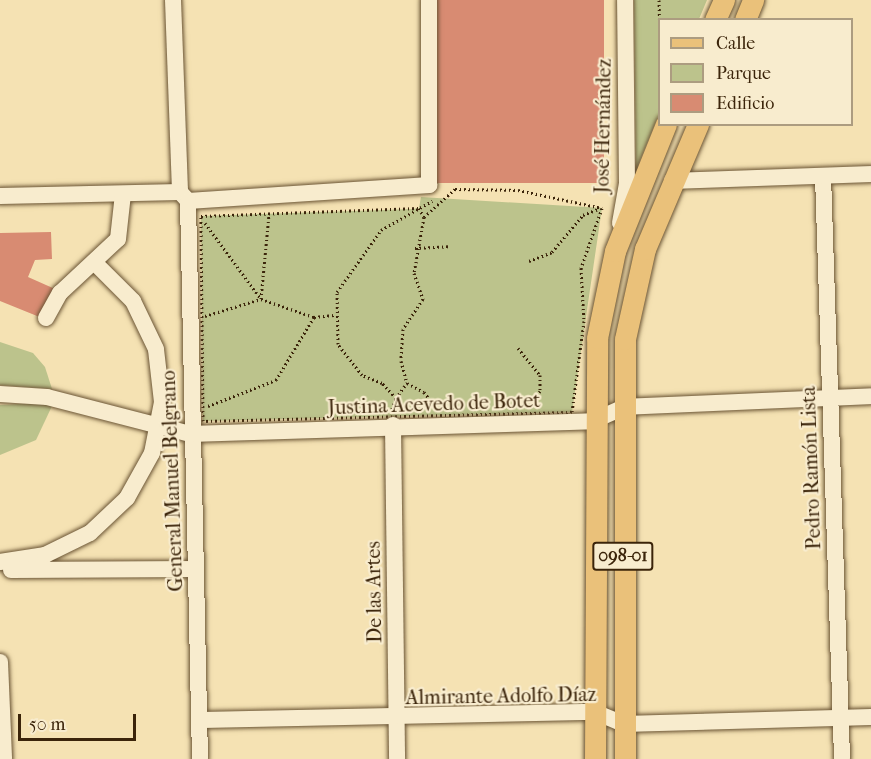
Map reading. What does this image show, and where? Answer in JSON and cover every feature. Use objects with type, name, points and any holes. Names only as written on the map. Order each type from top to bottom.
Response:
[{"type":"main road","points":[[716,18],[724,0]]},
{"type":"main road","points":[[745,18],[753,0]]},
{"type":"main road","name":"098-01","points":[[595,759],[593,421],[597,338],[615,251],[665,126]]},
{"type":"main road","name":"098-01","points":[[624,759],[624,407],[633,286],[672,181],[697,126]]},
{"type":"street","name":"General Manuel Belgrano","points":[[173,0],[184,196],[190,434],[202,720],[200,759]]},
{"type":"street","points":[[0,196],[123,194],[184,196],[435,191],[429,0]]},
{"type":"street","name":"José Hernández","points":[[615,251],[627,184],[625,0]]},
{"type":"street","points":[[672,181],[871,174]]},
{"type":"street","name":"Pedro Ramón Lista","points":[[823,176],[842,759]]},
{"type":"street","points":[[46,318],[60,293],[95,263],[118,239],[123,194]]},
{"type":"street","points":[[0,562],[68,546],[110,517],[141,477],[159,429],[161,376],[152,341],[133,302],[95,263]]},
{"type":"street","name":"Justina Acevedo de Botet","points":[[0,394],[47,397],[159,429],[190,434],[392,421],[593,421],[624,407],[871,396]]},
{"type":"street","name":"De las Artes","points":[[392,421],[398,759]]},
{"type":"street","points":[[0,570],[196,568]]},
{"type":"street","points":[[0,663],[4,759]]},
{"type":"street","name":"Almirante Adolfo Díaz","points":[[202,720],[397,719],[595,712],[623,724],[871,717]]},
{"type":"path","points":[[659,0],[659,18]]},
{"type":"path","points":[[396,398],[351,362],[338,344],[334,315],[337,292],[365,248],[398,217],[419,208],[435,191],[455,189],[518,190],[602,208]]},
{"type":"path","points":[[435,191],[415,248],[414,273],[423,299],[403,329],[400,361],[407,383],[424,392],[442,416]]},
{"type":"path","points":[[201,216],[419,208]]},
{"type":"path","points":[[419,208],[424,217]]},
{"type":"path","points":[[529,261],[552,252],[583,216],[602,208]]},
{"type":"path","points":[[201,216],[200,317],[203,421],[392,421],[442,416],[572,412],[584,321],[581,268],[602,208]]},
{"type":"path","points":[[261,299],[269,214]]},
{"type":"path","points":[[201,216],[261,299]]},
{"type":"path","points":[[415,248],[448,246]]},
{"type":"path","points":[[200,317],[261,299],[314,316],[334,315]]},
{"type":"path","points":[[204,408],[276,380],[314,316]]},
{"type":"path","points":[[518,348],[540,375],[540,391],[525,413]]},
{"type":"path","points":[[392,421],[396,398],[407,383]]},
{"type":"green space","points":[[634,0],[707,0],[699,18],[658,18],[658,116],[636,170]]},
{"type":"green space","points":[[421,197],[602,208],[572,412],[203,421],[201,216],[413,209],[419,208]]},
{"type":"green space","points":[[0,342],[33,353],[45,367],[52,389],[0,385]]},
{"type":"green space","points":[[39,403],[52,406],[36,440],[0,455],[0,405]]},
{"type":"building","points":[[436,0],[604,0],[604,183],[436,183]]},
{"type":"building","points":[[51,232],[52,259],[35,260],[28,277],[55,289],[42,318],[0,301],[0,233]]}]
